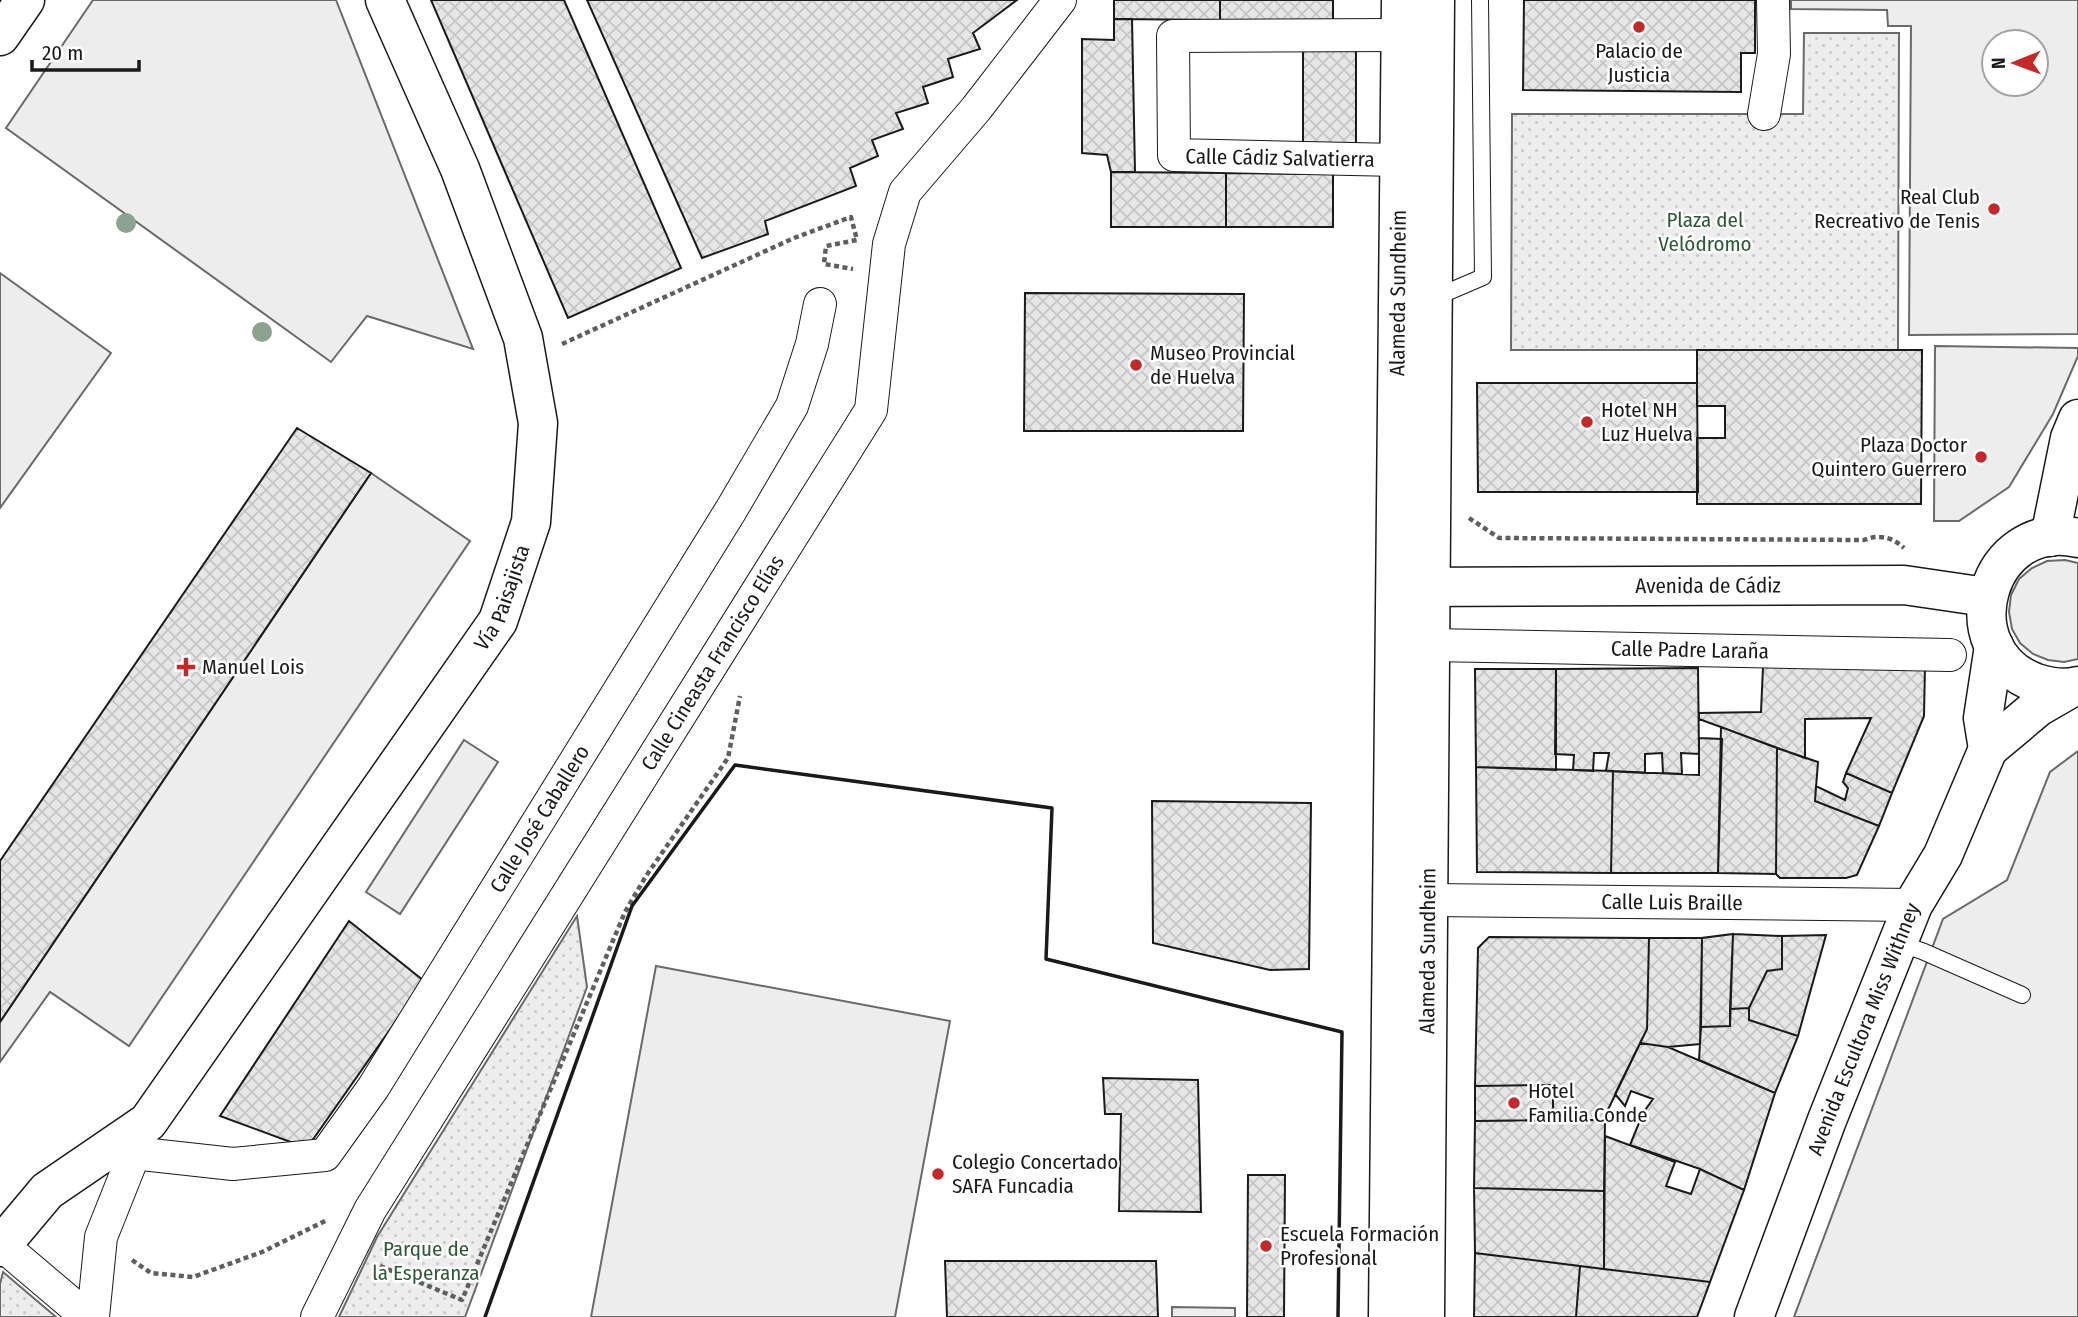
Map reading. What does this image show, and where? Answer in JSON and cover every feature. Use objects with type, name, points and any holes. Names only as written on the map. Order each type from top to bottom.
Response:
[{"type":"street","points":[[0,36],[25,0]]},
{"type":"street","name":"Vía Paisajista","points":[[140,1137],[498,621],[531,522],[538,423],[523,338],[460,169],[385,0]]},
{"type":"street","name":"Calle Cineasta Francisco Elías","points":[[317,1317],[370,1210],[871,410],[889,244],[905,192],[976,109],[1060,0]]},
{"type":"street","name":"Alameda Sundheim","points":[[1388,1317],[1413,587],[1432,299],[1435,0]]},
{"type":"street","points":[[1764,114],[1774,54],[1773,0]]},
{"type":"street","name":"Alameda Sundheim","points":[[1401,17],[1398,160],[1413,587],[1431,645],[1425,1317]]},
{"type":"street","name":"Calle Cádiz Salvatierra","points":[[1398,160],[1174,155],[1173,36],[1401,17]]},
{"type":"street","name":"Calle José Caballero","points":[[140,1137],[233,1164],[326,1155],[373,1088],[765,452],[792,405],[812,344],[820,303]]},
{"type":"street","points":[[2074,687],[2047,687],[2024,678],[2009,667],[1994,646],[1987,627],[1986,597],[1992,581],[2006,560],[2026,544],[2064,537],[2070,439],[2078,419]]},
{"type":"street","name":"Avenida de Cádiz","points":[[1413,587],[1904,585],[1986,597]]},
{"type":"street","name":"Calle Padre Laraña","points":[[1431,645],[1950,655]]},
{"type":"street","points":[[1988,749],[1983,718],[1994,646]]},
{"type":"street","name":"Avenida Escultora Miss Withney","points":[[1754,1317],[1826,1120],[1897,943],[1913,905],[1943,855],[1988,749],[2038,707],[2074,687]]},
{"type":"street","name":"Calle Luis Braille","points":[[1430,900],[1913,905]]},
{"type":"street","points":[[87,1317],[1,1245],[47,1191],[140,1137]]},
{"type":"street","points":[[93,1317],[101,1237],[140,1137]]},
{"type":"lane","points":[[1432,299],[1483,277],[1480,0]]},
{"type":"lane","points":[[1897,943],[1922,951],[2022,995]]},
{"type":"path","points":[[554,348],[794,238],[851,217],[857,240],[826,246],[824,264],[862,271]]},
{"type":"path","points":[[374,1264],[461,1300],[625,912],[646,876],[727,758],[740,696]]},
{"type":"path","points":[[131,1259],[151,1273],[194,1277],[262,1252],[329,1219]]},
{"type":"shaded area","points":[[93,0],[336,0],[473,349],[367,316],[331,362],[6,128]]},
{"type":"shaded area","name":"Real Club Recreativo de Tenis","points":[[1791,0],[2078,0],[2078,334],[1909,335],[1911,26],[1888,26],[1887,10],[1791,9]]},
{"type":"shaded area","points":[[0,273],[111,353],[0,508]]},
{"type":"shaded area","name":"Plaza Doctor Quintero Guerrero","points":[[1935,346],[2078,348],[2078,356],[2053,414],[2009,487],[1959,521],[1934,521]]},
{"type":"shaded area","points":[[371,473],[470,541],[129,1046],[50,992],[0,1062],[0,1022]]},
{"type":"shaded area","points":[[2065,560],[2078,563],[2078,659],[2064,662],[2033,654],[2020,643],[2012,629],[2009,612],[2011,595],[2019,579],[2032,568],[2047,561]]},
{"type":"shaded area","points":[[464,740],[498,762],[400,914],[366,892]]},
{"type":"shaded area","points":[[2078,751],[2078,1317],[1794,1317],[1943,919],[2007,880],[2050,772]]},
{"type":"shaded area","points":[[656,966],[950,1021],[895,1317],[591,1317]]},
{"type":"shaded area","points":[[1172,1307],[1235,1308],[1235,1317],[1172,1317]]},
{"type":"green space","name":"Plaza del Velódromo","points":[[1804,33],[1899,33],[1898,350],[1511,350],[1512,114],[1803,114]]},
{"type":"green space","name":"Parque de la Esperanza","points":[[577,916],[587,987],[465,1317],[339,1317],[377,1237]]},
{"type":"green space","points":[[3,1272],[56,1317],[0,1317],[0,1284]]},
{"type":"building","points":[[431,0],[564,0],[681,268],[568,318]]},
{"type":"building","points":[[587,0],[1017,0],[973,33],[980,49],[948,59],[953,77],[923,87],[928,103],[896,113],[903,129],[872,140],[878,156],[850,168],[856,186],[765,221],[768,234],[702,258]]},
{"type":"building","points":[[1114,0],[1220,0],[1220,20],[1114,19]]},
{"type":"building","points":[[1220,0],[1333,0],[1333,21],[1220,20]]},
{"type":"building","name":"Palacio de Justicia","points":[[1524,0],[1755,0],[1755,53],[1741,53],[1741,92],[1523,90]]},
{"type":"building","points":[[1114,19],[1132,19],[1135,172],[1111,172],[1107,155],[1082,153],[1082,39],[1114,40]]},
{"type":"building","points":[[1303,46],[1356,46],[1356,146],[1303,146]]},
{"type":"building","points":[[1111,172],[1226,173],[1226,227],[1111,227]]},
{"type":"building","points":[[1226,173],[1333,174],[1333,227],[1226,227]]},
{"type":"building","points":[[1025,293],[1244,294],[1243,431],[1024,431]]},
{"type":"building","points":[[1697,350],[1922,350],[1921,504],[1697,504],[1697,438],[1725,438],[1725,406],[1697,406]]},
{"type":"building","name":"Hotel NH Luz Huelva","points":[[1477,383],[1697,383],[1698,492],[1478,492]]},
{"type":"building","name":"Manuel Lois","points":[[297,428],[371,473],[0,1022],[0,861]]},
{"type":"building","points":[[1925,666],[1924,716],[1892,793],[1846,773],[1871,718],[1805,719],[1805,758],[1699,719],[1699,713],[1761,712],[1763,667]]},
{"type":"building","points":[[1698,668],[1699,754],[1681,753],[1682,774],[1663,773],[1662,753],[1645,754],[1645,773],[1606,771],[1609,753],[1594,753],[1593,771],[1573,770],[1574,755],[1555,754],[1556,669]]},
{"type":"building","points":[[1475,669],[1556,669],[1556,770],[1476,767]]},
{"type":"building","points":[[1721,727],[1777,748],[1776,874],[1718,873]]},
{"type":"building","points":[[1699,738],[1722,739],[1718,873],[1611,873],[1613,771],[1699,775]]},
{"type":"building","points":[[1777,748],[1818,762],[1815,801],[1879,826],[1857,875],[1846,878],[1780,878],[1776,874]]},
{"type":"building","points":[[1476,767],[1613,771],[1611,873],[1477,872]]},
{"type":"building","points":[[1846,773],[1892,793],[1879,826],[1815,801],[1816,786],[1845,800],[1848,788],[1843,782]]},
{"type":"building","points":[[1152,801],[1311,803],[1309,969],[1270,970],[1153,943]]},
{"type":"building","points":[[349,921],[424,981],[307,1148],[220,1116]]},
{"type":"building","points":[[1733,934],[1730,1026],[1701,1027],[1702,938]]},
{"type":"building","points":[[1733,934],[1782,936],[1782,969],[1767,971],[1749,1008],[1730,1009]]},
{"type":"building","points":[[1826,935],[1798,1036],[1749,1020],[1749,1008],[1767,971],[1782,969],[1782,936]]},
{"type":"building","points":[[1489,937],[1649,938],[1647,1029],[1603,1120],[1553,1120],[1553,1085],[1475,1086],[1478,948]]},
{"type":"building","points":[[1649,938],[1702,938],[1700,1044],[1668,1047],[1640,1043],[1647,1029]]},
{"type":"building","points":[[1749,1008],[1749,1020],[1798,1036],[1775,1093],[1699,1060],[1701,1027],[1730,1026],[1730,1009]]},
{"type":"building","points":[[1640,1043],[1668,1047],[1775,1093],[1744,1190],[1700,1169],[1630,1145],[1643,1113],[1653,1099],[1631,1091],[1625,1106],[1615,1094]]},
{"type":"building","points":[[1103,1078],[1198,1080],[1201,1212],[1119,1211],[1121,1114],[1105,1114]]},
{"type":"building","name":"Hotel Familia Conde","points":[[1553,1085],[1553,1120],[1475,1121],[1475,1086]]},
{"type":"building","points":[[1605,1120],[1604,1191],[1474,1188],[1475,1121]]},
{"type":"building","points":[[1605,1136],[1675,1162],[1666,1186],[1691,1194],[1700,1169],[1744,1190],[1710,1282],[1604,1269]]},
{"type":"building","name":"Escuela Formación Profesional","points":[[1248,1175],[1285,1175],[1284,1317],[1247,1317]]},
{"type":"building","points":[[1474,1188],[1604,1191],[1604,1269],[1475,1253]]},
{"type":"building","points":[[1475,1253],[1580,1266],[1576,1317],[1474,1317]]},
{"type":"building","points":[[945,1261],[1156,1261],[1158,1317],[947,1317]]},
{"type":"building","points":[[1580,1266],[1710,1282],[1697,1317],[1576,1317]]},
{"type":"wall","points":[[485,1317],[632,906],[735,765],[1052,808],[1046,959],[1342,1032],[1338,1317]]},
{"type":"place","name":"Palacio de Justicia","points":[[1639,27]]},
{"type":"place","name":"Real Club Recreativo de Tenis","points":[[1994,209]]},
{"type":"place","name":"Museo Provincial de Huelva","points":[[1136,365]]},
{"type":"place","name":"Hotel NH Luz Huelva","points":[[1587,422]]},
{"type":"place","name":"Plaza Doctor Quintero Guerrero","points":[[1981,457]]},
{"type":"place","name":"Manuel Lois","points":[[186,667]]},
{"type":"place","name":"Hotel Familia Conde","points":[[1514,1103]]},
{"type":"place","name":"Colegio Concertado SAFA Funcadia","points":[[938,1174]]},
{"type":"place","name":"Escuela Formación Profesional","points":[[1266,1246]]}]
